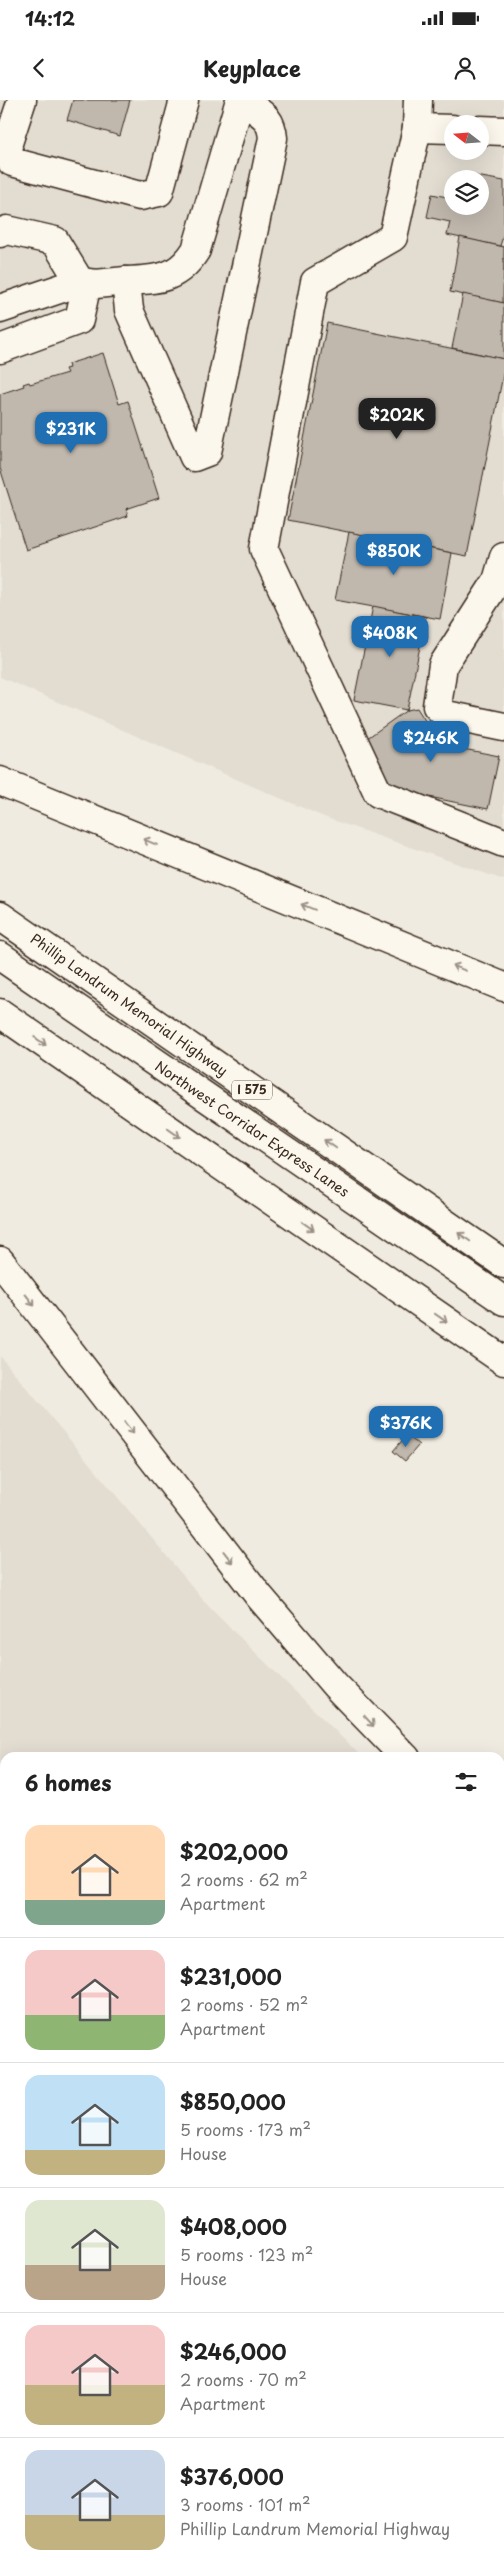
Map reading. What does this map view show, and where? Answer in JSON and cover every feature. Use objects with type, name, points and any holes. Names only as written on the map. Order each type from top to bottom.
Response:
[{"type":"main road","points":[[22,100],[7,146],[12,162],[140,196],[159,192],[184,100]]},
{"type":"main road","points":[[0,309],[80,282],[96,284],[126,281],[159,279],[186,266],[196,250],[241,100],[265,115],[272,125],[273,138],[207,452],[202,456],[194,457],[129,310],[126,281]]},
{"type":"main road","points":[[418,100],[416,128],[393,237],[315,282],[264,549],[378,793],[504,843]]},
{"type":"main road","points":[[416,128],[444,129]]},
{"type":"main road","points":[[489,130],[504,131]]},
{"type":"main road","points":[[0,233],[7,230],[55,241],[80,282],[84,297],[79,320],[0,349]]},
{"type":"main road","points":[[504,557],[497,581],[444,665],[437,706],[446,715],[504,727]]},
{"type":"main road","points":[[0,782],[504,987]]},
{"type":"main road","name":"Phillip Landrum Memorial Highway","points":[[0,916],[504,1264]]},
{"type":"main road","name":"Northwest Corridor Express Lanes","points":[[0,956],[504,1301]]},
{"type":"main road","points":[[0,1013],[504,1361]]},
{"type":"main road","points":[[0,1261],[259,1596],[335,1685],[400,1752]]},
{"type":"shaded area","points":[[0,100],[504,100],[504,880],[324,817],[0,677]]},
{"type":"shaded area","points":[[0,1356],[210,1608],[357,1752],[0,1752]]},
{"type":"building","points":[[73,100],[130,100],[120,136],[67,120]]},
{"type":"building","points":[[489,178],[504,181],[504,233],[500,246],[447,235],[450,222],[427,217],[432,194],[444,196],[444,215],[489,215]]},
{"type":"building","points":[[460,237],[504,247],[503,303],[450,292]]},
{"type":"building","points":[[463,294],[504,303],[504,359],[452,348]]},
{"type":"building","points":[[327,323],[504,359],[504,370],[467,556],[288,520]]},
{"type":"building","points":[[103,353],[119,404],[128,401],[159,498],[126,509],[128,516],[26,550],[0,468],[0,394],[24,386],[23,384],[29,382],[30,384],[67,373],[65,369],[69,368],[68,364]]},
{"type":"building","points":[[349,532],[452,553],[440,619],[335,600]]},
{"type":"building","points":[[373,606],[426,617],[407,710],[354,700]]},
{"type":"building","points":[[417,708],[433,733],[428,742],[499,756],[488,809],[395,790],[363,741],[407,710]]},
{"type":"building","points":[[407,1435],[419,1445],[405,1461],[393,1451]]}]
